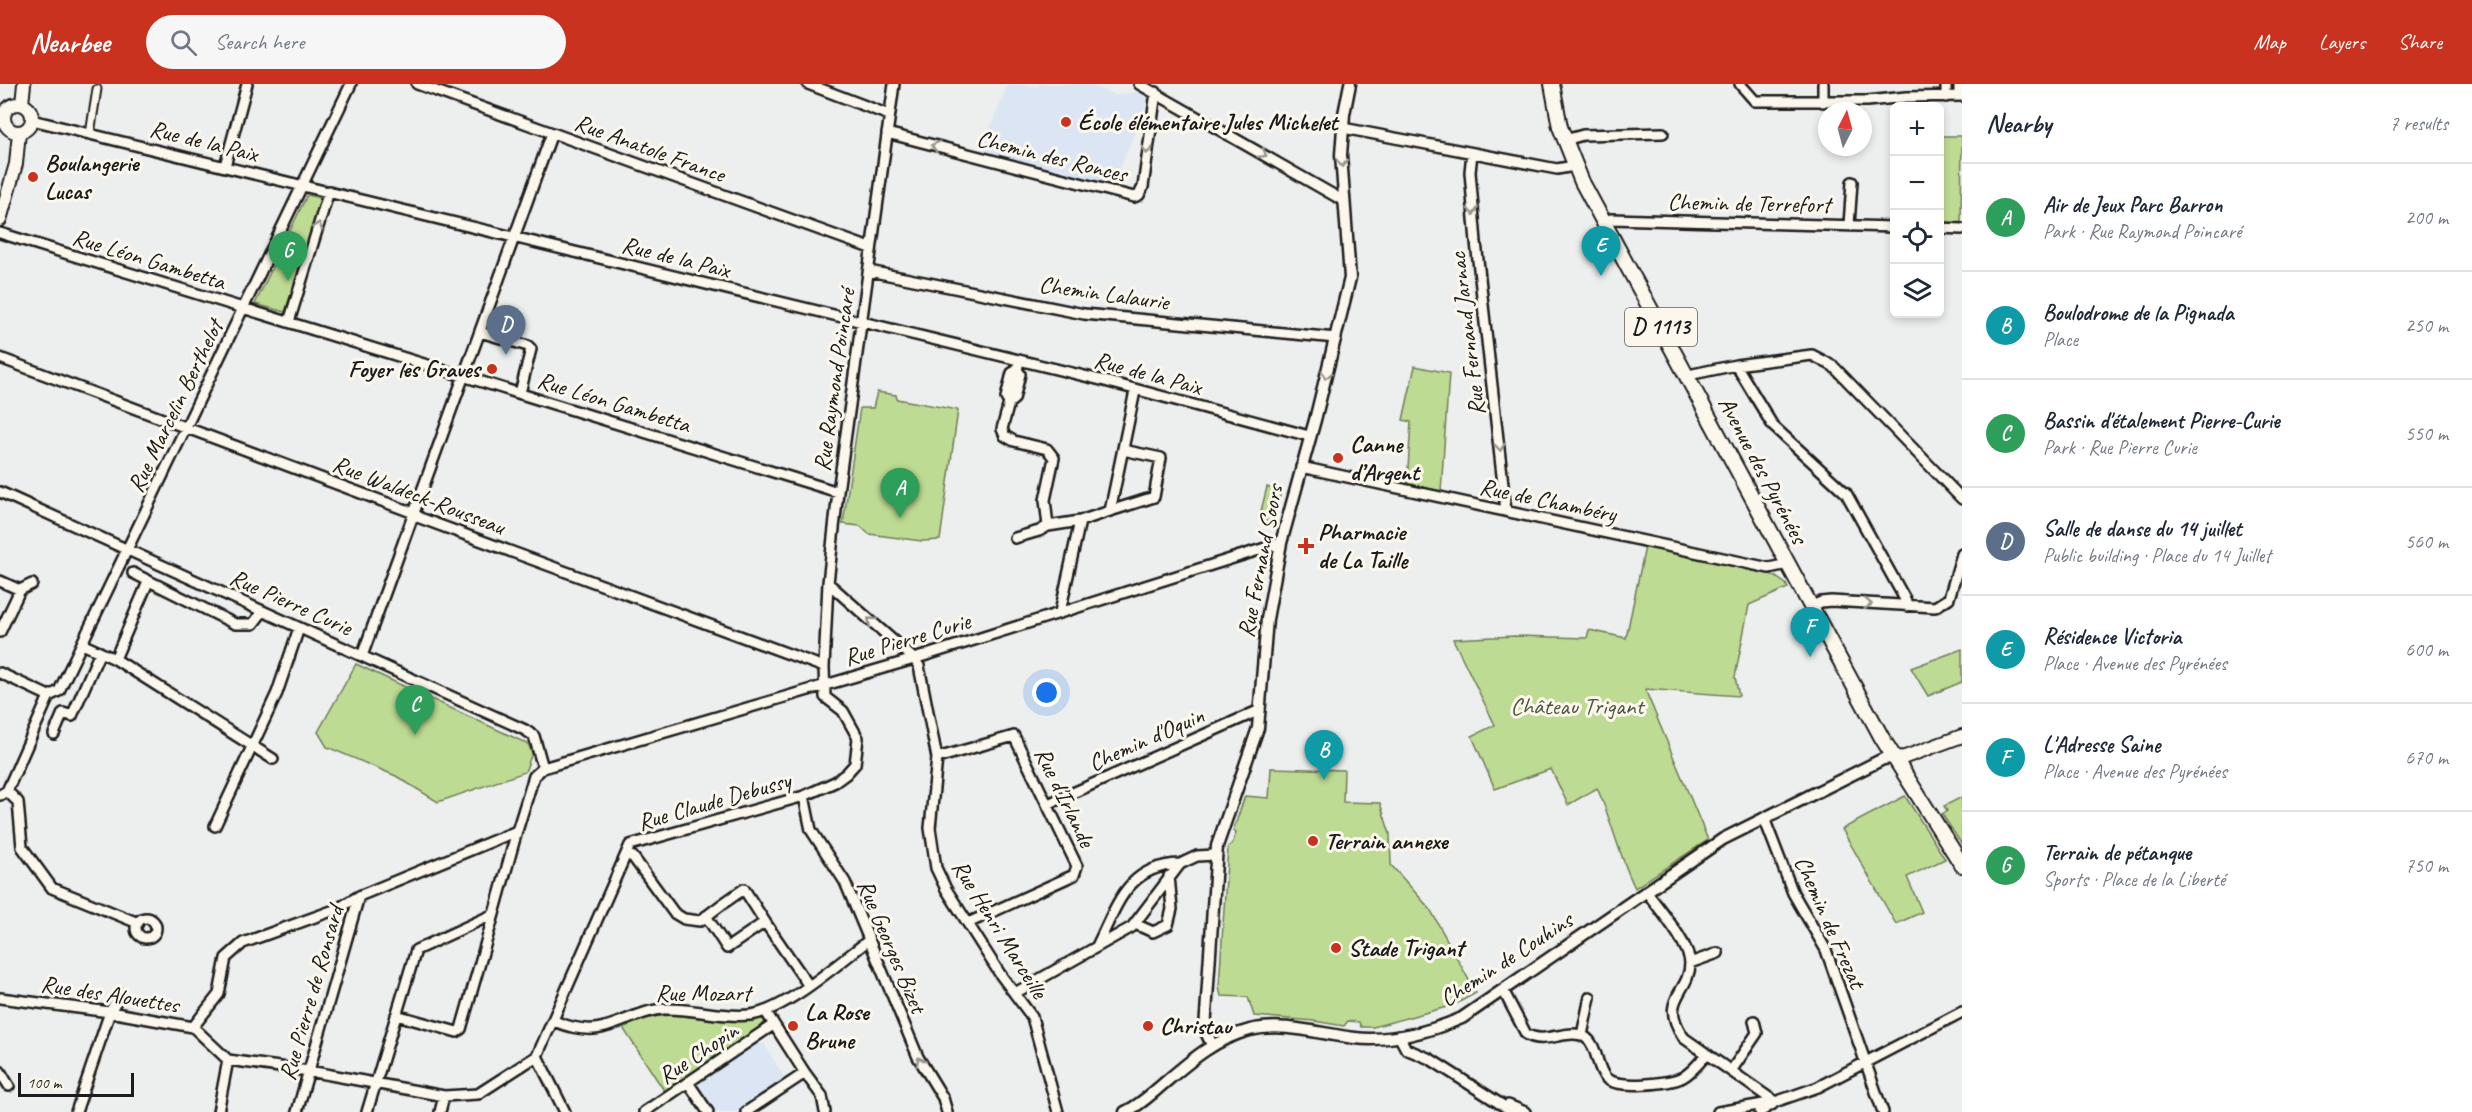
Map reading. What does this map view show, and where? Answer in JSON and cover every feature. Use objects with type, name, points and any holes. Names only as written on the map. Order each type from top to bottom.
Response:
[{"type":"main road","points":[[22,104],[24,84]]},
{"type":"main road","name":"Avenue des Pyrénées","points":[[1552,84],[1565,140],[1574,166],[1894,758],[1962,865]]},
{"type":"main road","points":[[22,104],[31,112],[32,120],[29,127],[19,132],[7,127],[2,114],[13,105],[22,104]]},
{"type":"main road","points":[[0,220],[16,164],[19,132]]},
{"type":"main road","points":[[1894,758],[1905,757],[1962,736]]},
{"type":"street","points":[[225,166],[247,84]]},
{"type":"street","name":"Rue Marcelin Berthelot","points":[[3,793],[49,696],[59,691],[351,84]]},
{"type":"street","name":"Rue Anatole France","points":[[417,84],[870,248]]},
{"type":"street","points":[[808,84],[889,115]]},
{"type":"street","name":"Rue Raymond Poincaré","points":[[824,684],[828,583],[838,492],[894,84]]},
{"type":"street","points":[[1139,84],[1344,201]]},
{"type":"street","name":"Rue Fernand Soors","points":[[1212,1045],[1205,1030],[1215,855],[1221,830],[1256,733],[1267,619],[1281,543],[1351,273],[1341,165],[1343,128],[1350,84]]},
{"type":"street","points":[[1740,84],[1755,101],[1823,102],[1961,96],[1959,84]]},
{"type":"street","points":[[1823,84],[1823,102]]},
{"type":"street","points":[[1946,84],[1946,96]]},
{"type":"street","points":[[90,134],[97,89]]},
{"type":"street","name":"Chemin des Ronces","points":[[887,133],[1134,198],[1140,195],[1143,187],[1156,92]]},
{"type":"street","name":"Rue de la Paix","points":[[32,120],[515,237],[861,323],[1018,365],[1101,380],[1309,436]]},
{"type":"street","points":[[1343,128],[1557,169],[1574,166]]},
{"type":"street","points":[[362,656],[552,133]]},
{"type":"street","points":[[1565,140],[1583,135],[1663,133]]},
{"type":"street","name":"Rue Fernand Jarnac","points":[[1472,153],[1470,172],[1476,242],[1506,511]]},
{"type":"street","points":[[1850,225],[1852,182]]},
{"type":"street","points":[[289,322],[329,192]]},
{"type":"street","name":"Chemin de Terrefort","points":[[1604,222],[1623,220],[1890,227]]},
{"type":"street","points":[[1944,228],[1962,229]]},
{"type":"street","name":"Rue Léon Gambetta","points":[[0,233],[838,492]]},
{"type":"street","name":"Chemin Lalaurie","points":[[869,272],[1092,315],[1336,338]]},
{"type":"street","points":[[480,332],[528,346],[531,349],[520,393]]},
{"type":"street","points":[[1687,377],[1736,365],[1812,355],[1833,366],[1962,499]]},
{"type":"street","name":"Rue Waldeck-Rousseau","points":[[0,358],[414,513],[420,518],[824,667]]},
{"type":"street","points":[[1018,365],[1020,374],[1014,399],[1009,403],[1002,429],[1005,436],[1014,441],[1047,449],[1054,458],[1045,500],[1048,526]]},
{"type":"street","points":[[1736,365],[1773,426],[1846,493],[1906,601],[1906,606]]},
{"type":"street","points":[[1110,511],[1135,391]]},
{"type":"street","points":[[1015,538],[1040,531],[1048,526],[1080,521],[1154,497],[1161,458],[1123,450]]},
{"type":"street","name":"Rue de Chambéry","points":[[1300,467],[1769,568],[1788,564]]},
{"type":"street","name":"Rue Pierre Curie","points":[[0,492],[525,730],[534,736],[538,743],[543,768]]},
{"type":"street","points":[[1060,612],[1080,521]]},
{"type":"street","name":"Rue Pierre Curie","points":[[517,831],[534,776],[543,768],[914,659],[1281,543]]},
{"type":"street","points":[[1811,607],[1832,601],[1932,608],[1947,600],[1950,595],[1962,554]]},
{"type":"street","points":[[133,573],[235,624],[252,624],[263,611]]},
{"type":"street","points":[[0,581],[20,590]]},
{"type":"street","points":[[115,659],[148,582]]},
{"type":"street","points":[[828,583],[914,659]]},
{"type":"street","points":[[0,632],[20,590],[32,584]]},
{"type":"street","points":[[215,826],[277,693],[299,628]]},
{"type":"street","points":[[82,644],[115,659],[273,759]]},
{"type":"street","points":[[54,734],[63,713],[72,716],[100,652]]},
{"type":"street","name":"Rue Henri Marceille","points":[[914,659],[919,666],[937,758],[930,828],[934,858],[946,889],[1035,1025],[1058,1112]]},
{"type":"street","points":[[0,673],[49,696]]},
{"type":"street","name":"Rue Claude Debussy","points":[[537,1056],[630,845],[804,796],[835,782],[855,764],[858,738],[852,723],[843,711],[825,697],[824,684]]},
{"type":"street","name":"Chemin d'Oquin","points":[[1048,804],[1260,710]]},
{"type":"street","name":"Rue d'Irlande","points":[[937,758],[1014,736],[1077,866],[1074,875],[968,923]]},
{"type":"street","name":"Chemin de Couhins","points":[[1125,1112],[1142,1102],[1212,1045],[1237,1034],[1267,1028],[1283,1028],[1369,1040],[1399,1036],[1456,1021],[1470,1014],[1723,840],[1883,759],[1894,758]]},
{"type":"street","points":[[3,793],[18,802],[22,847],[52,888],[138,923]]},
{"type":"street","name":"Rue Georges Bizet","points":[[804,796],[811,830],[842,876],[918,1057],[943,1098],[947,1112]]},
{"type":"street","name":"Chemin de Frezat","points":[[1764,818],[1793,893],[1826,950],[1883,1112]]},
{"type":"street","points":[[396,1015],[457,1032],[461,1029],[517,831]]},
{"type":"street","name":"Rue Pierre de Ronsard","points":[[297,1112],[359,896],[517,831]]},
{"type":"street","points":[[626,854],[633,857],[674,913],[684,919],[700,921],[744,889],[809,986]]},
{"type":"street","points":[[1097,946],[1130,883],[1155,869],[1180,864],[1197,856],[1215,855]]},
{"type":"street","points":[[1016,993],[1135,924],[1180,864]]},
{"type":"street","points":[[1135,924],[1153,932],[1161,930],[1168,924],[1172,914],[1169,876]]},
{"type":"street","points":[[1646,891],[1685,946],[1690,963],[1688,974],[1675,1001],[1673,1016],[1677,1028],[1684,1038],[1706,1055],[1775,1102]]},
{"type":"street","points":[[193,1026],[219,994],[225,958],[243,943],[337,909],[359,896]]},
{"type":"street","points":[[368,1112],[416,950],[494,914]]},
{"type":"street","points":[[706,916],[727,948],[765,922]]},
{"type":"street","name":"Rue Mozart","points":[[554,1021],[574,1028],[596,1029],[630,1016],[663,1009],[749,1015],[766,1012],[809,986],[869,940]]},
{"type":"street","points":[[1690,963],[1718,953]]},
{"type":"street","points":[[1503,990],[1523,1030],[1529,1036],[1539,1039],[1582,1035],[1590,1042],[1604,1077],[1617,1084],[1674,1081],[1689,1073],[1706,1055]]},
{"type":"street","points":[[76,1112],[110,1012],[120,994]]},
{"type":"street","points":[[1582,1035],[1590,997]]},
{"type":"street","name":"Rue des Alouettes","points":[[0,998],[110,1012],[193,1026],[228,1060]]},
{"type":"street","points":[[766,1012],[822,1096],[825,1112]]},
{"type":"street","points":[[1718,1112],[1775,1102],[1818,1087],[1962,1012]]},
{"type":"street","points":[[1731,1071],[1757,1033],[1754,1021]]},
{"type":"street","name":"Rue Chopin","points":[[644,1112],[773,1025]]},
{"type":"street","points":[[1399,1036],[1406,1049],[1430,1059],[1513,1112]]},
{"type":"street","points":[[218,1112],[228,1060],[309,1071],[444,1096],[478,1094],[537,1056],[565,1112]]},
{"type":"street","points":[[0,1071],[9,1086]]},
{"type":"street","points":[[746,1112],[805,1073]]},
{"type":"street","points":[[689,1083],[708,1112]]},
{"type":"street","points":[[440,1112],[444,1096]]},
{"type":"street","points":[[1496,1100],[1526,1112]]},
{"type":"street","points":[[1760,1112],[1775,1102]]},
{"type":"shaded area","name":"École élémentaire Jules Michelet","points":[[1008,84],[1038,86],[1039,84],[1088,84],[1115,95],[1142,91],[1148,99],[1113,186],[980,153]]},
{"type":"shaded area","points":[[764,1044],[786,1080],[737,1112],[716,1112],[697,1083],[753,1045]]},
{"type":"green space","points":[[1944,136],[1962,136],[1961,226],[1944,224]]},
{"type":"green space","points":[[307,195],[321,198],[321,201],[285,312],[255,304]]},
{"type":"green space","points":[[1415,366],[1449,373],[1441,491],[1407,484],[1411,422],[1403,420]]},
{"type":"green space","points":[[877,392],[896,395],[897,399],[958,410],[940,540],[922,541],[869,534],[860,526],[843,524],[860,408],[873,408]]},
{"type":"green space","points":[[1267,487],[1281,491],[1273,523],[1259,519]]},
{"type":"green space","name":"Château Trigant","points":[[1645,547],[1773,575],[1788,588],[1749,605],[1735,677],[1739,696],[1645,689],[1708,840],[1635,888],[1597,788],[1568,805],[1551,769],[1495,789],[1472,736],[1495,725],[1453,639],[1515,636],[1587,638],[1589,630],[1626,638]]},
{"type":"green space","points":[[1962,649],[1962,682],[1928,696],[1911,668]]},
{"type":"green space","points":[[356,664],[528,744],[532,753],[525,772],[438,802],[396,776],[327,747],[318,732]]},
{"type":"green space","name":"Stade Trigant","points":[[1271,768],[1344,770],[1343,802],[1380,803],[1390,834],[1391,865],[1430,909],[1476,993],[1454,1005],[1373,1027],[1361,1027],[1359,1022],[1348,1021],[1344,1026],[1254,1016],[1248,997],[1221,996],[1219,987],[1228,847],[1232,844],[1236,833],[1233,831],[1245,796],[1269,798]]},
{"type":"green space","points":[[1905,796],[1945,859],[1907,877],[1922,912],[1896,924],[1842,829]]},
{"type":"green space","points":[[1962,797],[1962,845],[1942,814],[1947,811],[1944,806]]},
{"type":"green space","points":[[673,1015],[730,1021],[763,1019],[768,1027],[665,1092],[621,1025],[643,1017]]},
{"type":"place","name":"École élémentaire Jules Michelet","points":[[1066,122]]},
{"type":"place","name":"Boulangerie Lucas","points":[[33,177]]},
{"type":"place","name":"Résidence Victoria","points":[[1601,276]]},
{"type":"place","name":"Terrain de pétanque","points":[[288,281]]},
{"type":"place","name":"Salle de danse du 14 juillet","points":[[506,355]]},
{"type":"place","name":"Foyer les Graves","points":[[492,369]]},
{"type":"place","name":"Canne d’Argent","points":[[1338,458]]},
{"type":"place","name":"Air de Jeux Parc Barron","points":[[900,518]]},
{"type":"place","name":"Pharmacie de La Taille","points":[[1306,546]]},
{"type":"place","name":"L'Adresse Saine","points":[[1810,657]]},
{"type":"place","name":"Bassin d'étalement Pierre-Curie","points":[[415,735]]},
{"type":"place","name":"Boulodrome de la Pignada","points":[[1324,780]]},
{"type":"place","name":"Terrain annexe","points":[[1313,841]]},
{"type":"place","name":"Stade Trigant","points":[[1336,948]]},
{"type":"place","name":"La Rose Brune","points":[[793,1026]]},
{"type":"place","name":"Christau","points":[[1148,1026]]}]
